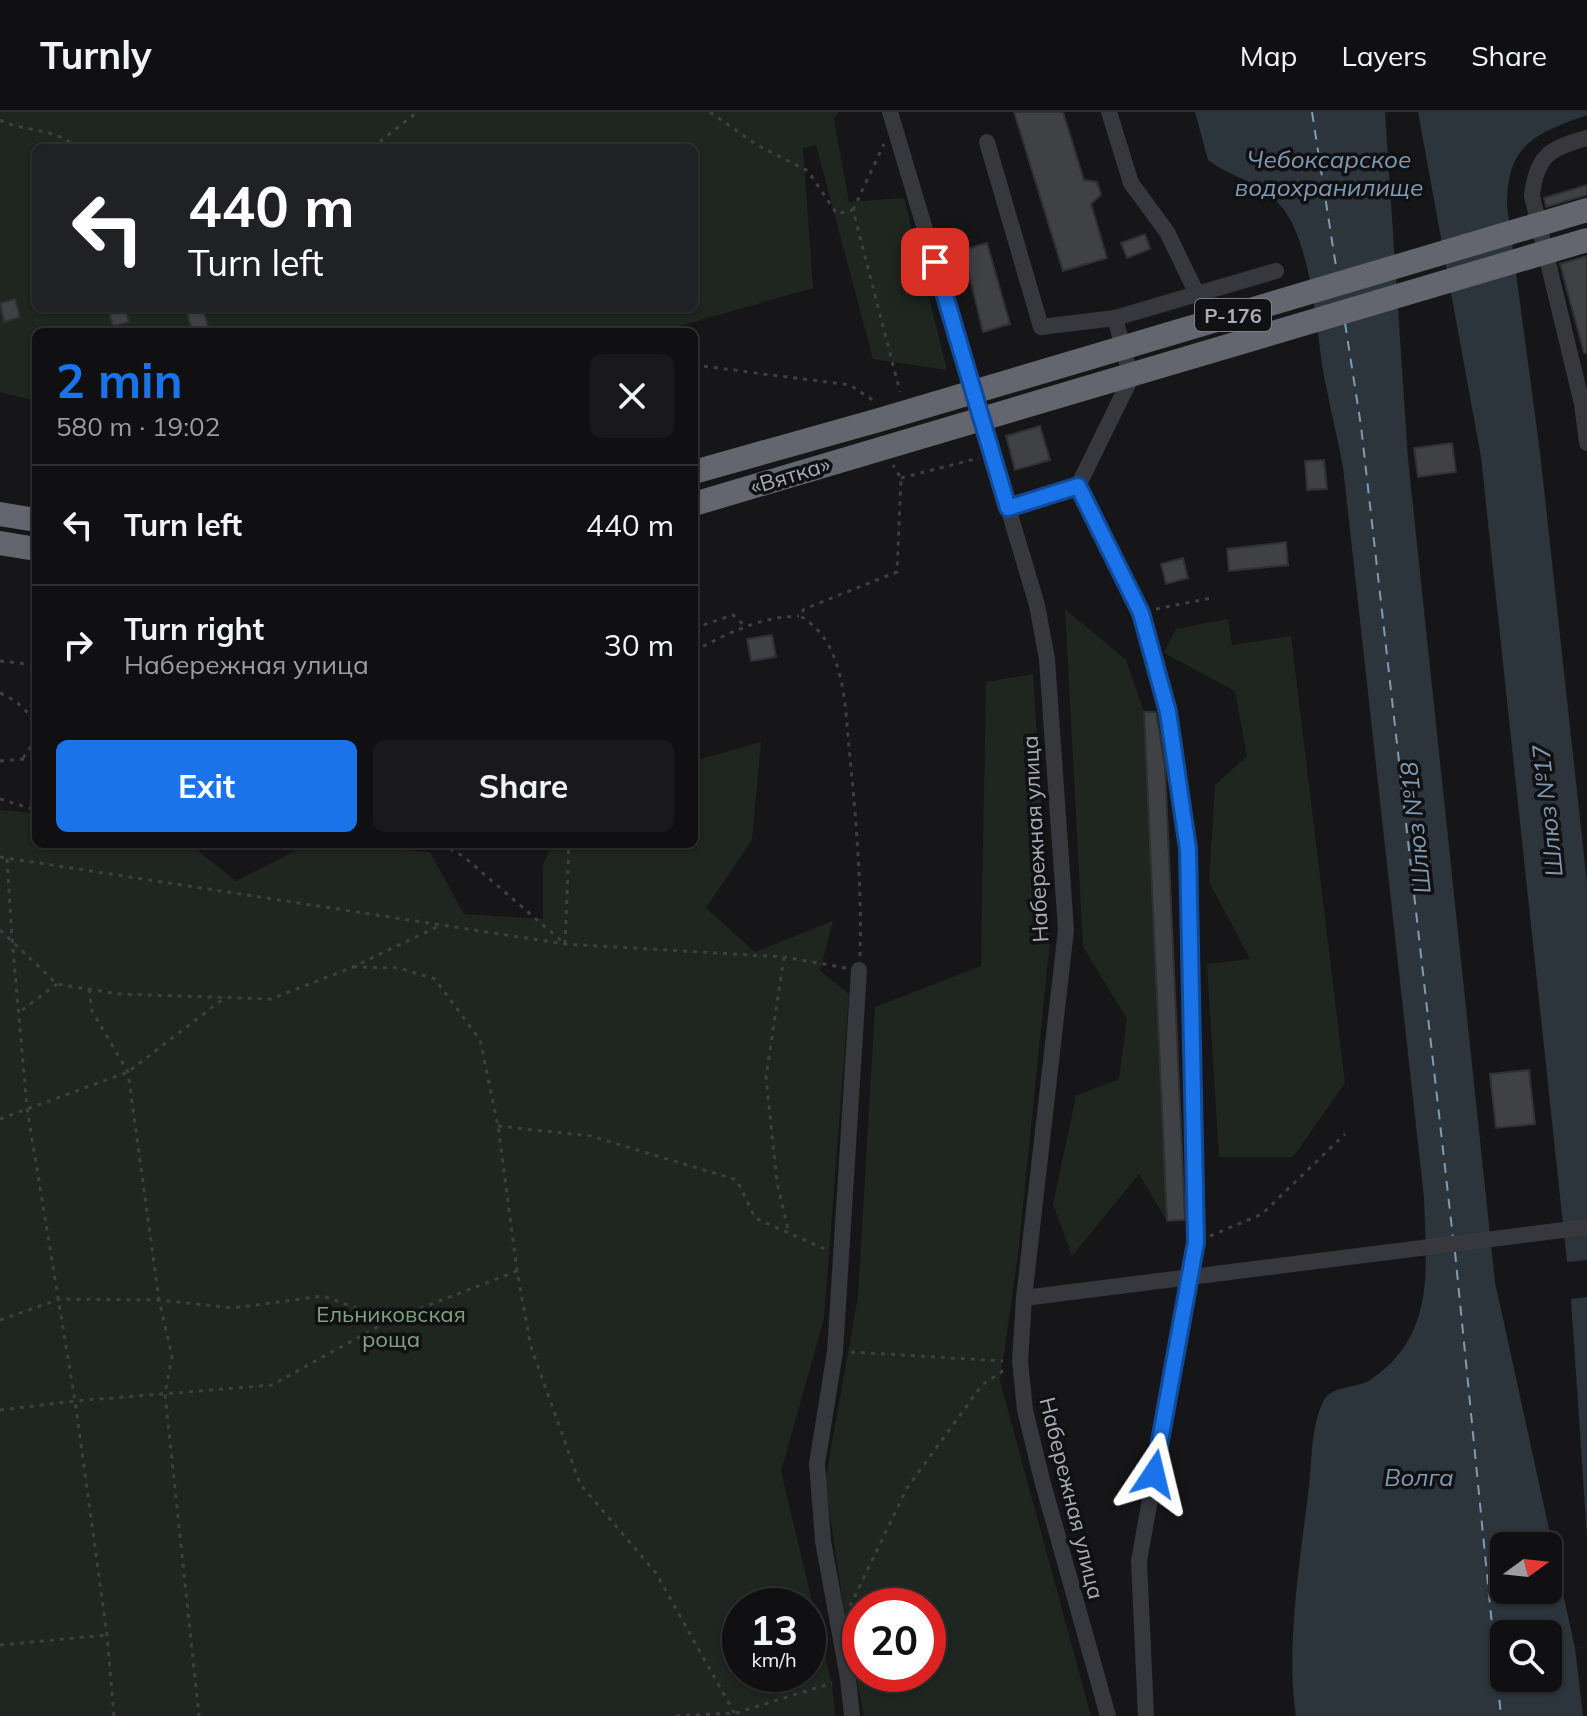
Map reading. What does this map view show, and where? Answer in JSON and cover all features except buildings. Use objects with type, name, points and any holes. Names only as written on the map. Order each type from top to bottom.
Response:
[{"type":"highway","name":"Р-176","points":[[876,410],[1587,210]]},
{"type":"highway","name":"«Вятка»","points":[[698,503],[1587,240]]},
{"type":"highway","name":"«Вятка»","points":[[698,471],[876,410]]},
{"type":"highway","points":[[0,514],[32,519]]},
{"type":"highway","points":[[0,543],[32,548]]},
{"type":"street","points":[[1109,112],[1131,183],[1167,232],[1197,294]]},
{"type":"street","name":"Набережная улица","points":[[892,118],[1037,605],[1047,659],[1066,930],[1019,1361],[1033,1443],[1108,1716]]},
{"type":"street","points":[[1587,138],[1564,145],[1544,157],[1534,173],[1532,196],[1582,404],[1587,443]]},
{"type":"street","points":[[987,142],[1041,327],[1115,318],[1276,271]]},
{"type":"street","points":[[1008,508],[1078,486],[1131,378],[1115,318]]},
{"type":"street","points":[[1078,486],[1141,613],[1168,712],[1188,849],[1196,1242],[1139,1561],[1146,1716]]},
{"type":"street","points":[[842,1646],[823,1541],[817,1464],[835,1352],[859,970]]},
{"type":"street","points":[[1024,1298],[1587,1227]]},
{"type":"street","points":[[849,1692],[852,1716]]},
{"type":"path","points":[[377,144],[417,112]]},
{"type":"path","points":[[710,112],[757,145],[808,171],[837,214],[853,210]]},
{"type":"path","points":[[892,118],[853,210],[900,392]]},
{"type":"path","points":[[0,120],[15,127],[68,138],[73,144]]},
{"type":"path","points":[[698,366],[850,385],[876,410]]},
{"type":"path","points":[[800,616],[804,609],[897,572],[901,478],[993,455]]},
{"type":"path","points":[[1141,613],[1211,598]]},
{"type":"path","points":[[698,627],[733,615],[745,625]]},
{"type":"path","points":[[0,857],[565,944],[784,957],[859,970],[861,917],[856,812],[845,704],[840,674],[829,646],[816,626],[800,616],[780,616],[745,625],[698,649]]},
{"type":"path","points":[[0,661],[32,665]]},
{"type":"path","points":[[0,693],[19,702],[32,721]]},
{"type":"path","points":[[23,758],[32,747]]},
{"type":"path","points":[[0,761],[32,758]]},
{"type":"path","points":[[0,799],[32,809]]},
{"type":"path","points":[[448,848],[463,856],[565,944]]},
{"type":"path","points":[[565,944],[569,848]]},
{"type":"path","points":[[7,858],[27,1108],[75,1401],[107,1635],[114,1716]]},
{"type":"path","points":[[0,930],[12,938],[57,984],[119,994],[271,999],[353,967],[441,925]]},
{"type":"path","points":[[784,957],[766,1077],[777,1182],[789,1234]]},
{"type":"path","points":[[353,967],[399,968],[435,979],[480,1040],[498,1126],[517,1271],[531,1347],[580,1484],[656,1573],[736,1714]]},
{"type":"path","points":[[20,1011],[57,984]]},
{"type":"path","points":[[89,989],[92,1011],[128,1072],[159,1300],[172,1356],[165,1394],[199,1716]]},
{"type":"path","points":[[0,1119],[128,1072],[225,997]]},
{"type":"path","points":[[498,1126],[591,1136],[737,1180],[755,1218],[842,1256]]},
{"type":"path","points":[[1196,1242],[1262,1214],[1345,1134]]},
{"type":"path","points":[[0,1410],[272,1385],[390,1320],[517,1271]]},
{"type":"path","points":[[0,1320],[60,1299],[159,1300],[233,1308],[323,1296],[390,1320]]},
{"type":"path","points":[[835,1352],[1019,1361]]},
{"type":"path","points":[[840,1636],[850,1604],[907,1488],[982,1385],[1019,1361]]},
{"type":"path","points":[[0,1645],[107,1635]]},
{"type":"path","points":[[676,1716],[736,1714],[842,1680]]},
{"type":"green space","points":[[0,112],[839,112],[834,119],[849,202],[904,198],[947,370],[873,359],[816,145],[803,148],[813,288],[673,328],[32,328],[32,400],[0,392]]},
{"type":"green space","points":[[1065,609],[1126,660],[1144,712],[1167,1221],[1139,1174],[1072,1256],[1053,1204],[1076,1096],[1119,1079],[1127,1019],[1083,947]]},
{"type":"green space","points":[[1228,619],[1232,645],[1291,636],[1345,1083],[1293,1157],[1219,1157],[1207,964],[1250,959],[1209,882],[1215,785],[1247,756],[1235,691],[1164,653],[1176,629]]},
{"type":"green space","points":[[1033,674],[1050,941],[1018,1254],[1000,1381],[1091,1716],[864,1716],[859,1692],[946,1692],[946,1588],[842,1588],[842,1596],[825,1482],[858,1296],[875,1007],[981,966],[986,682]]},
{"type":"green space","name":"Ельниковская роща","points":[[761,742],[752,840],[706,908],[755,952],[833,921],[820,971],[849,994],[824,1319],[781,1471],[809,1588],[722,1588],[722,1692],[826,1692],[826,1660],[835,1716],[0,1716],[0,810],[32,813],[32,848],[194,848],[236,881],[301,848],[430,852],[464,914],[543,919],[543,865],[550,848],[698,848],[698,760]]},
{"type":"water","name":"Волга","points":[[1195,112],[1385,112],[1408,459],[1495,1282],[1550,1532],[1490,1532],[1490,1604],[1562,1604],[1562,1589],[1575,1648],[1587,1647],[1587,1716],[1296,1716],[1293,1632],[1316,1422],[1326,1397],[1337,1390],[1370,1380],[1392,1362],[1407,1343],[1423,1298],[1426,1249],[1424,1198],[1343,467],[1324,376],[1311,286],[1299,240],[1280,205],[1253,184],[1208,160]]},
{"type":"water","name":"Шлюз №17","points":[[1418,112],[1587,112],[1587,115],[1552,129],[1527,144],[1512,168],[1507,206],[1540,452],[1587,883],[1587,1260],[1567,1262],[1481,457]]},
{"type":"water","points":[[1587,1297],[1587,1537],[1571,1299]]},
{"type":"pier","points":[[1587,1647],[1587,1716],[1583,1716],[1575,1648]]},
{"type":"ferry route","points":[[1312,112],[1337,273]]},
{"type":"ferry route","points":[[1345,323],[1361,426],[1453,1238]]},
{"type":"ferry route","points":[[1455,1252],[1501,1716]]},
{"type":"route","points":[[935,262],[1008,508],[1078,486],[1141,613],[1168,712],[1188,849],[1196,1242],[1154,1474]]},
{"type":"water label","name":"Чебоксарское водохранилище","points":[[1329,173]]},
{"type":"water label","name":"Шлюз №18","points":[[1415,828]]}]
